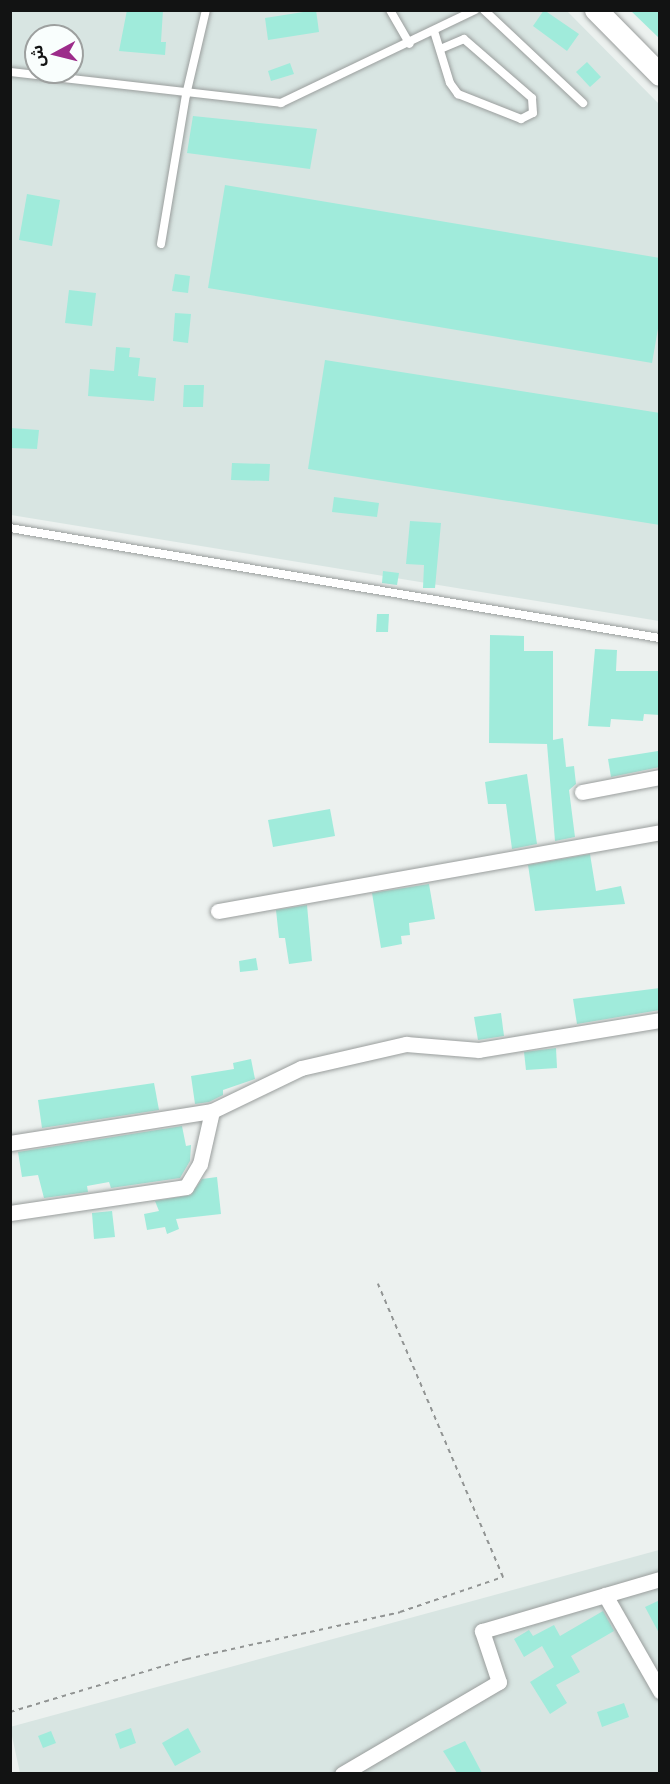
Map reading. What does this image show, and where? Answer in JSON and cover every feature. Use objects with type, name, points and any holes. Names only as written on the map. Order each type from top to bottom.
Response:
[{"type":"main road","points":[[596,10],[660,75]]},
{"type":"street","points":[[582,792],[660,777]]},
{"type":"street","points":[[218,911],[660,832]]},
{"type":"street","points":[[10,1143],[212,1112],[301,1068],[406,1044],[479,1050],[660,1020]]},
{"type":"street","points":[[10,1213],[186,1187],[200,1164],[212,1112]]},
{"type":"street","points":[[342,1773],[499,1682],[482,1631],[660,1579]]},
{"type":"street","points":[[604,1595],[660,1691]]},
{"type":"lane","points":[[161,244],[186,95],[206,10]]},
{"type":"lane","points":[[390,10],[410,44]]},
{"type":"lane","points":[[10,72],[186,95],[281,103],[410,44],[475,10]]},
{"type":"lane","points":[[484,10],[583,103]]},
{"type":"lane","points":[[435,32],[440,49],[450,83],[458,94],[521,119],[533,113],[532,98],[464,39],[440,49]]},
{"type":"lane","points":[[10,528],[660,638]]},
{"type":"path","points":[[10,1712],[187,1659],[399,1612],[503,1577],[378,1284]]},
{"type":"shaded area","points":[[10,11],[567,11],[659,104],[659,621],[11,515]]},
{"type":"shaded area","points":[[659,1550],[659,1773],[20,1773],[10,1727]]},
{"type":"building","points":[[127,10],[163,10],[161,42],[166,42],[165,55],[119,51]]},
{"type":"building","points":[[316,10],[319,32],[268,40],[265,18]]},
{"type":"building","points":[[544,10],[579,34],[567,51],[533,26]]},
{"type":"building","points":[[630,10],[660,10],[660,39]]},
{"type":"building","points":[[587,62],[601,77],[590,87],[576,72]]},
{"type":"building","points":[[290,63],[294,74],[271,81],[268,71]]},
{"type":"building","points":[[193,116],[317,129],[310,169],[187,153]]},
{"type":"building","points":[[225,185],[660,258],[660,317],[652,363],[208,288]]},
{"type":"building","points":[[27,194],[60,200],[52,246],[19,240]]},
{"type":"building","points":[[175,274],[190,276],[188,293],[172,291]]},
{"type":"building","points":[[69,290],[96,293],[92,326],[65,323]]},
{"type":"building","points":[[175,313],[191,314],[188,343],[173,341]]},
{"type":"building","points":[[116,347],[130,348],[129,357],[140,358],[138,376],[156,378],[154,401],[88,396],[90,369],[114,371]]},
{"type":"building","points":[[325,360],[660,413],[660,525],[308,469]]},
{"type":"building","points":[[184,385],[204,385],[203,407],[183,407]]},
{"type":"building","points":[[10,428],[39,430],[37,449],[10,448]]},
{"type":"building","points":[[232,463],[270,464],[269,481],[231,480]]},
{"type":"building","points":[[334,497],[379,503],[377,517],[332,512]]},
{"type":"building","points":[[410,521],[441,523],[435,588],[423,588],[424,565],[406,564]]},
{"type":"building","points":[[383,571],[399,573],[397,585],[382,583]]},
{"type":"building","points":[[377,614],[389,614],[388,632],[376,632]]},
{"type":"building","points":[[490,635],[524,636],[524,651],[553,651],[553,740],[563,738],[566,767],[574,766],[576,784],[569,790],[575,837],[555,841],[547,744],[489,743]]},
{"type":"building","points":[[595,649],[617,650],[616,671],[660,671],[660,715],[644,714],[643,721],[611,719],[610,727],[588,726]]},
{"type":"building","points":[[658,751],[660,767],[611,777],[608,759]]},
{"type":"building","points":[[527,774],[537,844],[512,849],[506,804],[488,804],[485,782]]},
{"type":"building","points":[[330,809],[335,836],[273,847],[268,820]]},
{"type":"building","points":[[590,854],[596,891],[621,886],[625,904],[535,911],[528,865]]},
{"type":"building","points":[[429,884],[435,919],[409,923],[410,935],[401,936],[402,944],[381,948],[372,893]]},
{"type":"building","points":[[307,905],[312,961],[289,964],[285,938],[279,938],[276,910]]},
{"type":"building","points":[[256,958],[258,970],[240,972],[239,961]]},
{"type":"building","points":[[660,988],[660,1010],[577,1024],[573,999]]},
{"type":"building","points":[[501,1013],[504,1036],[478,1040],[474,1017]]},
{"type":"building","points":[[556,1048],[557,1068],[526,1070],[524,1052]]},
{"type":"building","points":[[251,1059],[255,1079],[223,1090],[223,1095],[209,1102],[195,1104],[191,1076],[234,1069],[233,1063]]},
{"type":"building","points":[[154,1083],[159,1110],[42,1128],[38,1100]]},
{"type":"building","points":[[182,1126],[186,1146],[191,1145],[190,1161],[180,1178],[111,1188],[109,1182],[87,1186],[88,1192],[44,1198],[38,1175],[22,1177],[18,1152]]},
{"type":"building","points":[[217,1177],[221,1214],[176,1219],[179,1229],[167,1234],[165,1227],[147,1230],[144,1214],[159,1211],[155,1201],[191,1195],[202,1179]]},
{"type":"building","points":[[112,1211],[115,1237],[94,1239],[92,1213]]},
{"type":"building","points":[[660,1600],[660,1635],[645,1607]]},
{"type":"building","points":[[603,1611],[614,1631],[571,1656],[580,1672],[556,1685],[567,1703],[550,1714],[530,1682],[554,1667],[542,1646],[524,1657],[514,1639],[529,1630],[533,1636],[554,1625],[560,1636]]},
{"type":"building","points":[[624,1703],[629,1717],[602,1727],[597,1712]]},
{"type":"building","points":[[131,1728],[136,1743],[120,1749],[115,1734]]},
{"type":"building","points":[[188,1728],[201,1752],[175,1766],[162,1743]]},
{"type":"building","points":[[51,1731],[56,1743],[43,1748],[38,1736]]},
{"type":"building","points":[[465,1741],[482,1773],[457,1773],[443,1751]]}]
